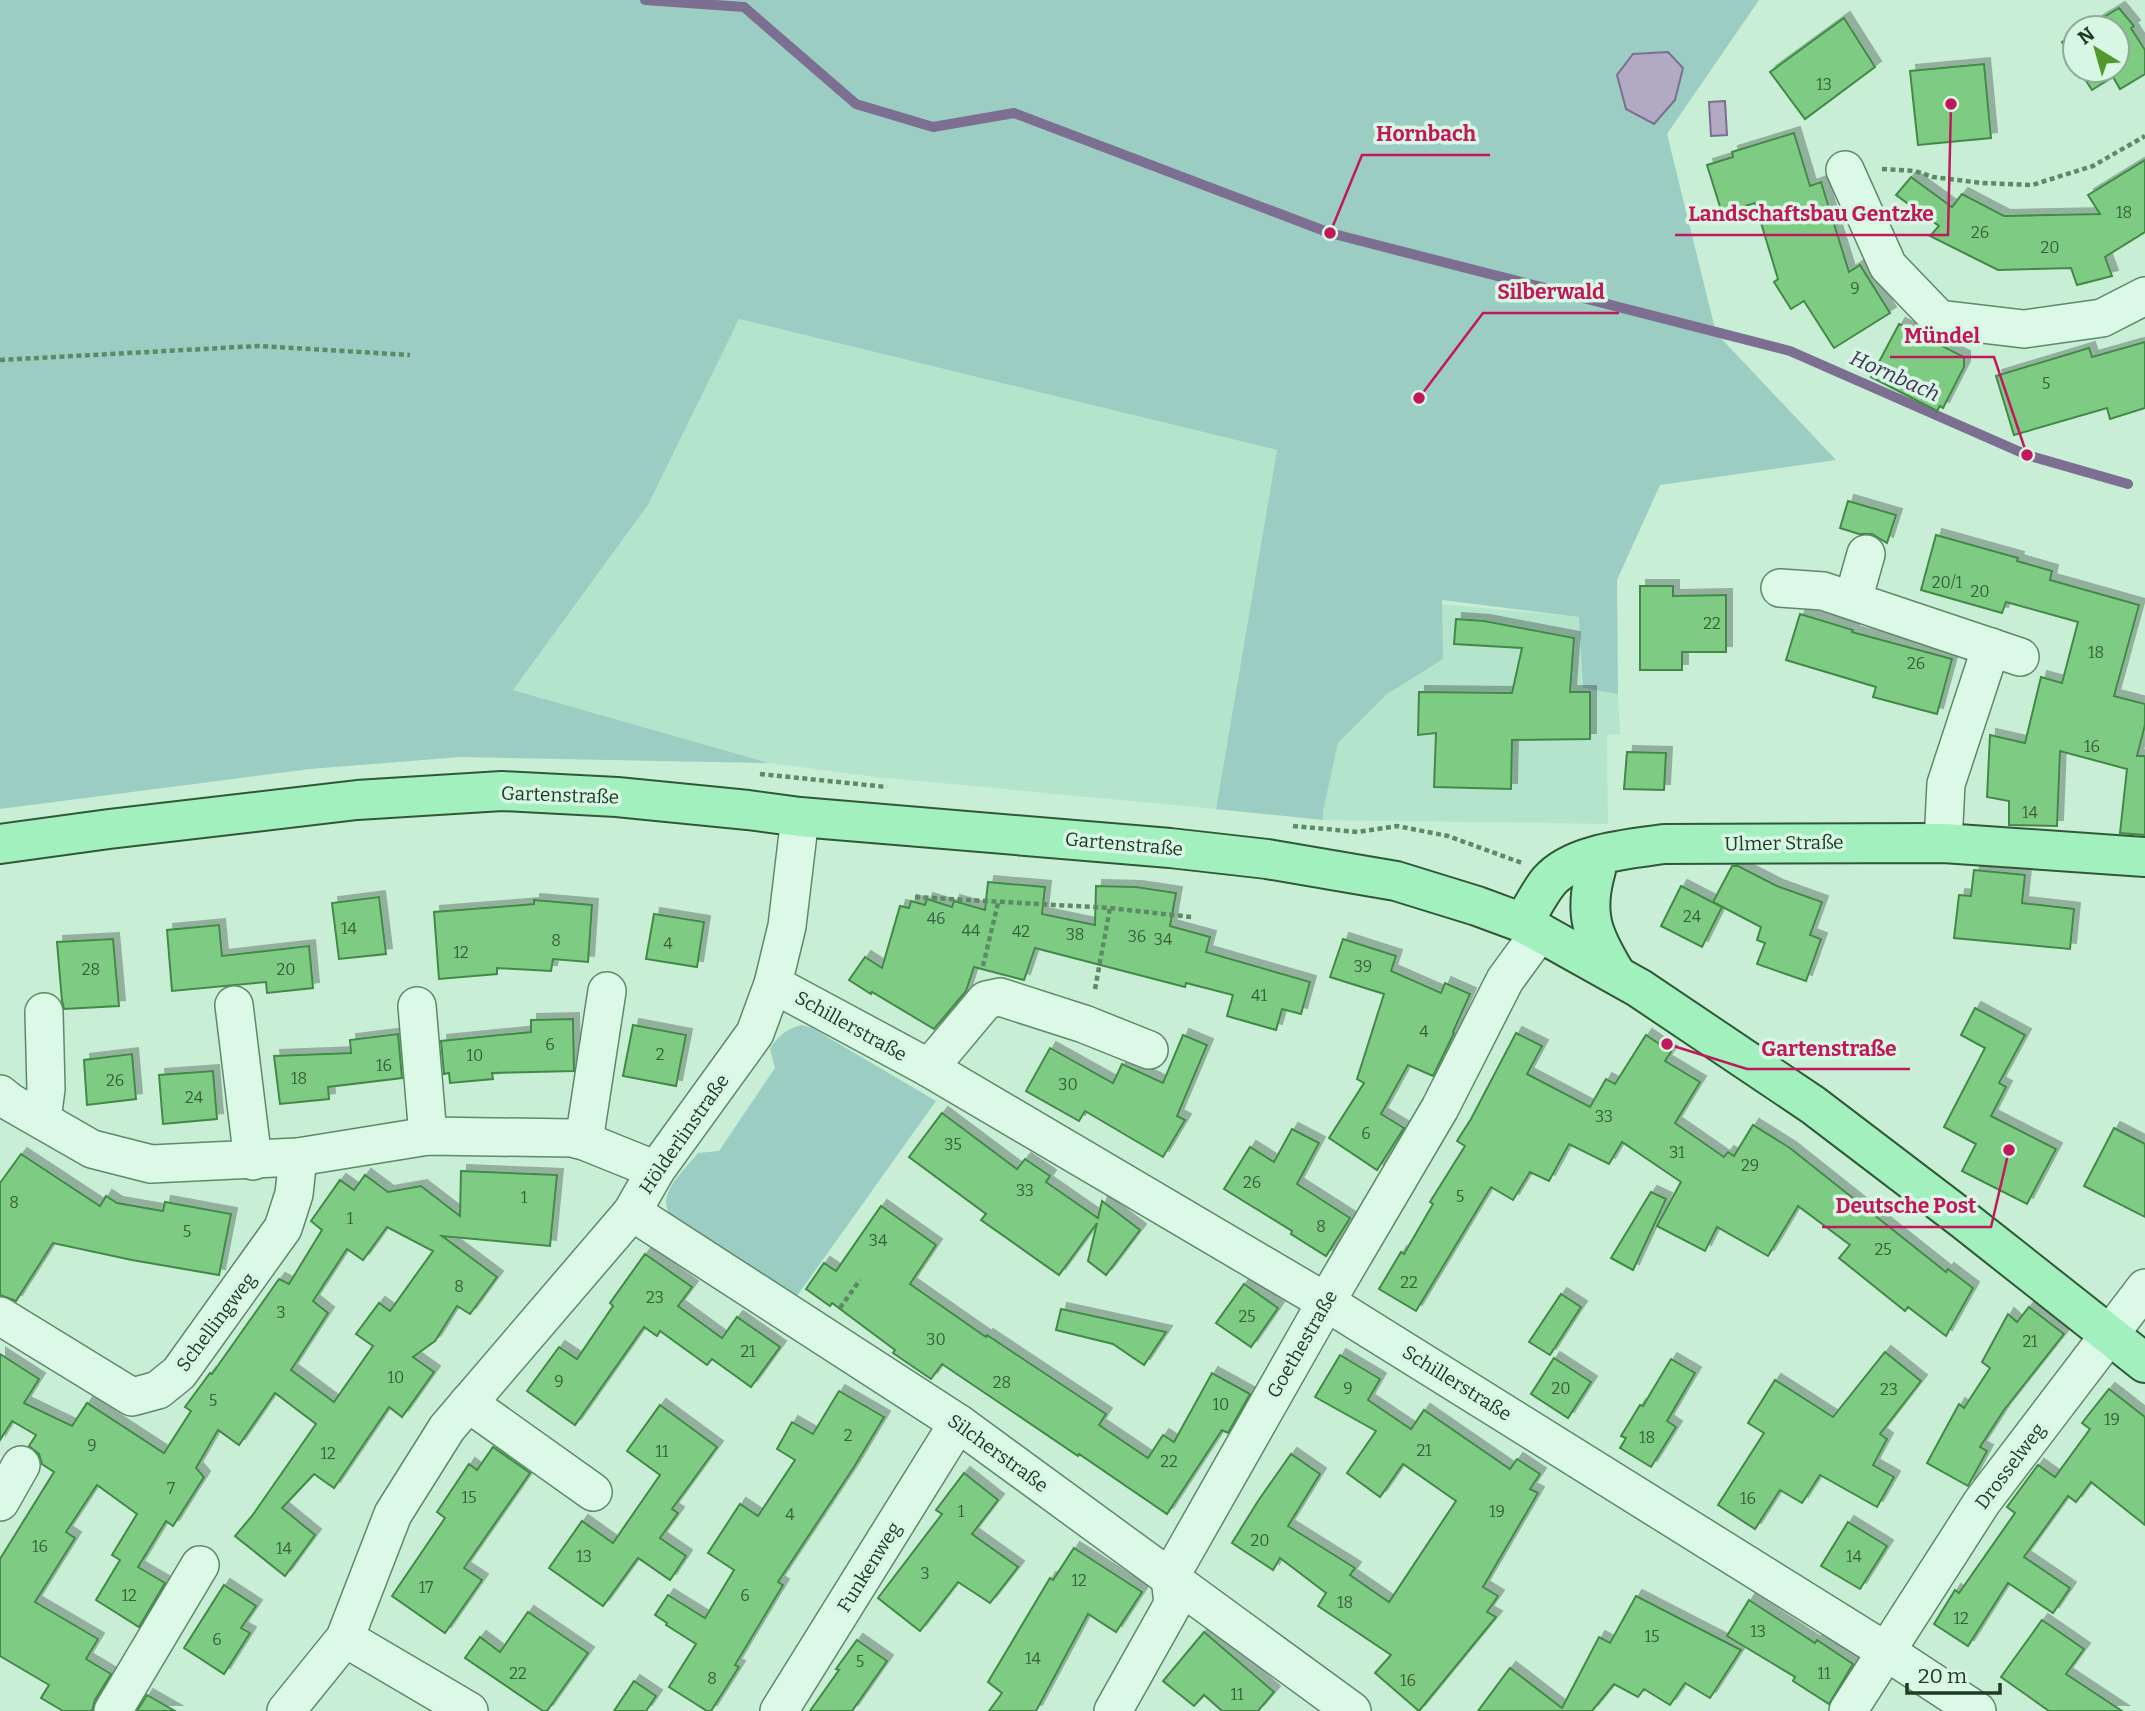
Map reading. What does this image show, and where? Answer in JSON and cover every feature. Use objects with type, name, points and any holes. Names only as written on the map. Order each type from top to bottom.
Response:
[{"type":"main road","name":"Gartenstraße","points":[[0,844],[357,800],[502,791],[617,797],[800,817],[1170,848],[1267,859],[1395,881],[1477,906],[1532,928],[1616,974],[1812,1105],[1964,1220],[2145,1363]]},
{"type":"main road","name":"Ulmer Straße","points":[[1532,928],[1549,880],[1564,869],[1583,860],[1611,860],[1664,844],[1942,842],[2145,857]]},
{"type":"main road","points":[[1611,860],[1590,891],[1589,912],[1594,934],[1616,974]]},
{"type":"street","points":[[1845,170],[1888,266],[1939,319],[2024,329],[2102,317],[2145,296]]},
{"type":"street","points":[[1853,600],[1866,555]]},
{"type":"street","points":[[1780,588],[1823,591],[2005,652],[1946,784],[1942,842]]},
{"type":"street","name":"Hölderlinstraße","points":[[286,1711],[345,1638],[393,1514],[447,1428],[632,1212],[656,1170],[755,1033],[773,984],[788,926],[800,817]]},
{"type":"street","name":"Goethestraße","points":[[1113,1711],[1173,1604],[1170,1577],[1440,1108],[1532,928]]},
{"type":"street","name":"Schillerstraße","points":[[773,984],[929,1068],[1326,1302],[1977,1711]]},
{"type":"street","points":[[584,1141],[607,991]]},
{"type":"street","points":[[986,1000],[1000,997],[1084,1024],[1149,1050]]},
{"type":"street","name":"Schillerstraße","points":[[929,1068],[986,1000]]},
{"type":"street","points":[[234,1005],[253,1161]]},
{"type":"street","points":[[417,1006],[428,1136]]},
{"type":"street","points":[[42,1119],[46,1090],[44,1012]]},
{"type":"street","points":[[3,1103],[42,1119],[92,1149],[151,1164],[298,1157],[428,1136],[572,1138],[656,1170]]},
{"type":"street","name":"Schellingweg","points":[[0,1316],[132,1397],[158,1390],[179,1373],[283,1228],[294,1194],[298,1157]]},
{"type":"street","name":"Silcherstraße","points":[[632,1212],[958,1423],[1352,1711]]},
{"type":"street","name":"Drosselweg","points":[[1848,1711],[1982,1502],[2145,1288]]},
{"type":"street","points":[[468,1403],[593,1492]]},
{"type":"street","name":"Funkenweg","points":[[779,1711],[958,1423]]},
{"type":"street","points":[[0,1502],[22,1465]]},
{"type":"street","points":[[113,1711],[200,1565]]},
{"type":"street","points":[[345,1638],[469,1711]]},
{"type":"path","points":[[1845,170],[1915,171],[1933,177],[1982,183],[2032,185],[2093,166],[2145,136]]},
{"type":"path","points":[[0,360],[258,346],[410,355]]},
{"type":"path","points":[[915,897],[1110,908],[1191,917]]},
{"type":"path","points":[[986,1000],[980,980],[998,902]]},
{"type":"path","points":[[1095,989],[1110,908]]},
{"type":"green space","points":[[739,319],[1277,450],[1216,809],[876,777],[770,763],[513,690],[648,505]]},
{"type":"green space","points":[[1439,604],[1580,617],[1583,688],[1618,694],[1620,734],[1607,735],[1608,824],[1323,820],[1337,743],[1384,697],[1439,661]]},
{"type":"shaded area","points":[[0,0],[1759,0],[1667,134],[1716,333],[1836,460],[1660,485],[1617,580],[1618,694],[1583,688],[1579,617],[1442,600],[1443,659],[1386,695],[1338,743],[1323,820],[1216,809],[1277,450],[739,319],[648,505],[513,690],[769,763],[461,757],[310,769],[0,809]]},
{"type":"shaded area","points":[[1668,52],[1683,68],[1675,100],[1654,124],[1626,109],[1617,75],[1633,54]]},
{"type":"shaded area","points":[[1725,101],[1727,135],[1711,136],[1709,102]]},
{"type":"shaded area","points":[[802,1025],[812,1028],[936,1101],[792,1303],[671,1218],[666,1202],[674,1182],[698,1153],[719,1151],[775,1068],[770,1049],[773,1044],[787,1031]]},
{"type":"building","points":[[2119,8],[2124,14],[2109,14]]},
{"type":"building","points":[[1844,18],[1875,67],[1805,119],[1770,72]]},
{"type":"building","points":[[2131,28],[2145,50],[2145,74],[2131,82]]},
{"type":"building","points":[[1984,64],[1991,138],[1918,145],[1910,71]]},
{"type":"building","points":[[2088,84],[2102,84],[2092,90]]},
{"type":"building","points":[[1794,133],[1810,186],[1821,182],[1849,272],[1860,265],[1890,313],[1834,348],[1804,301],[1791,309],[1774,282],[1778,279],[1755,203],[1722,213],[1707,165],[1733,157],[1732,152]]},
{"type":"building","points":[[2145,160],[2145,232],[2105,257],[2112,276],[2077,285],[2071,268],[1998,270],[1930,236],[1939,226],[1896,195],[1911,177],[1952,207],[1962,194],[2004,216],[2100,214],[2088,195]]},
{"type":"building","points":[[1899,324],[1964,357],[1964,367],[1943,408],[1940,406],[1937,411],[1871,377]]},
{"type":"building","points":[[2145,342],[2145,408],[2110,419],[2107,408],[2014,435],[1996,376],[2089,348],[2092,357]]},
{"type":"building","points":[[1848,501],[1896,515],[1887,543],[1872,534],[1859,534],[1840,528]]},
{"type":"building","points":[[1936,535],[2018,558],[2017,561],[2052,571],[2050,580],[2139,605],[2114,696],[2145,704],[2145,725],[2137,756],[2145,756],[2145,835],[2120,833],[2127,769],[2060,751],[2057,826],[2009,825],[2009,801],[1987,797],[1990,735],[2025,743],[2041,677],[2062,683],[2078,622],[2006,602],[2002,613],[1921,590]]},
{"type":"building","points":[[1640,586],[1673,586],[1673,596],[1726,595],[1726,652],[1682,652],[1682,670],[1640,670]]},
{"type":"building","points":[[1800,614],[1853,630],[1852,632],[1952,659],[1937,714],[1873,697],[1876,687],[1786,660]]},
{"type":"building","points":[[1456,619],[1484,621],[1574,638],[1570,692],[1590,692],[1590,739],[1512,740],[1511,789],[1434,787],[1436,733],[1418,735],[1419,692],[1512,693],[1522,648],[1454,644]]},
{"type":"building","points":[[1627,752],[1666,753],[1664,790],[1624,789]]},
{"type":"building","points":[[1732,866],[1738,866],[1777,886],[1822,902],[1810,935],[1821,939],[1806,981],[1757,964],[1765,943],[1757,940],[1761,927],[1713,902]]},
{"type":"building","points":[[1974,870],[2025,875],[2022,903],[2074,909],[2070,949],[1954,938],[1959,895],[1971,896]]},
{"type":"building","points":[[988,882],[1045,887],[1042,914],[1095,925],[1096,886],[1136,887],[1176,893],[1170,926],[1210,937],[1206,952],[1310,982],[1301,1014],[1282,1009],[1276,1030],[1227,1016],[1233,995],[1186,983],[1185,987],[1035,948],[1024,980],[974,967],[966,991],[934,1029],[849,980],[865,957],[882,968],[900,906],[909,908],[911,901],[925,905],[927,899],[952,907],[954,901],[985,910]]},
{"type":"building","points":[[1681,886],[1722,907],[1702,947],[1661,926]]},
{"type":"building","points":[[379,897],[386,954],[339,959],[332,903]]},
{"type":"building","points":[[534,900],[592,905],[588,962],[553,959],[551,971],[497,968],[497,974],[439,979],[434,912],[534,904]]},
{"type":"building","points":[[654,914],[704,922],[697,967],[646,959]]},
{"type":"building","points":[[219,925],[222,956],[309,946],[313,988],[267,993],[266,982],[172,991],[167,930]]},
{"type":"building","points":[[113,939],[119,1006],[64,1009],[57,942]]},
{"type":"building","points":[[1343,939],[1396,956],[1391,971],[1441,993],[1445,983],[1470,994],[1433,1076],[1408,1065],[1381,1114],[1404,1128],[1377,1170],[1329,1138],[1364,1083],[1357,1079],[1384,994],[1330,977]]},
{"type":"building","points":[[1975,1008],[2025,1035],[1999,1083],[2006,1087],[1991,1116],[2056,1149],[2027,1204],[1962,1171],[1976,1144],[1944,1127],[1985,1048],[1961,1035]]},
{"type":"building","points":[[573,1019],[574,1071],[492,1073],[493,1079],[450,1083],[449,1073],[444,1074],[441,1041],[531,1032],[531,1020]]},
{"type":"building","points":[[633,1025],[686,1035],[676,1086],[623,1076]]},
{"type":"building","points":[[1516,1033],[1542,1046],[1527,1074],[1590,1107],[1606,1079],[1615,1084],[1646,1035],[1671,1052],[1665,1061],[1700,1082],[1675,1123],[1724,1157],[1728,1152],[1734,1156],[1753,1125],[1790,1148],[1946,1272],[1948,1269],[1973,1288],[1946,1336],[1908,1307],[1905,1311],[1839,1258],[1850,1245],[1798,1206],[1768,1256],[1717,1227],[1705,1251],[1657,1226],[1681,1182],[1622,1142],[1609,1164],[1569,1144],[1549,1181],[1530,1172],[1513,1200],[1491,1187],[1416,1311],[1379,1289],[1401,1252],[1404,1254],[1433,1204],[1430,1202],[1465,1146],[1457,1141]]},
{"type":"building","points":[[398,1034],[402,1078],[328,1087],[329,1099],[280,1104],[274,1056],[351,1053],[350,1040]]},
{"type":"building","points":[[1183,1035],[1207,1045],[1177,1116],[1185,1120],[1163,1157],[1085,1111],[1079,1121],[1026,1091],[1050,1048],[1113,1083],[1122,1064],[1163,1083]]},
{"type":"building","points":[[132,1054],[136,1099],[87,1105],[84,1060]]},
{"type":"building","points":[[213,1071],[217,1119],[163,1124],[159,1075]]},
{"type":"building","points":[[942,1113],[1017,1169],[1025,1159],[1050,1176],[1046,1182],[1098,1218],[1102,1201],[1140,1230],[1106,1275],[1088,1261],[1097,1223],[1059,1275],[981,1220],[986,1214],[909,1157]]},
{"type":"building","points":[[2114,1128],[2145,1144],[2145,1217],[2084,1186]]},
{"type":"building","points":[[1292,1129],[1319,1143],[1297,1184],[1350,1218],[1326,1256],[1291,1234],[1292,1231],[1224,1189],[1250,1147],[1274,1162]]},
{"type":"building","points":[[21,1154],[100,1206],[106,1196],[117,1203],[163,1211],[165,1202],[231,1214],[219,1275],[53,1243],[16,1301],[0,1295],[0,1183]]},
{"type":"building","points":[[461,1171],[557,1175],[550,1246],[442,1236],[497,1277],[470,1314],[457,1306],[435,1341],[413,1357],[434,1372],[402,1417],[389,1407],[334,1488],[314,1474],[282,1508],[315,1535],[285,1576],[235,1536],[316,1424],[275,1393],[239,1445],[218,1430],[196,1468],[204,1477],[173,1526],[166,1521],[138,1567],[165,1583],[139,1627],[96,1600],[120,1560],[112,1555],[137,1514],[97,1485],[66,1532],[75,1538],[35,1602],[98,1639],[86,1659],[111,1674],[95,1700],[92,1711],[63,1711],[41,1698],[49,1685],[0,1656],[0,1559],[54,1472],[42,1464],[39,1454],[29,1446],[36,1435],[12,1421],[0,1440],[0,1354],[39,1379],[24,1403],[72,1426],[87,1403],[164,1453],[191,1411],[185,1407],[210,1373],[212,1374],[279,1279],[289,1284],[322,1230],[311,1221],[340,1180],[354,1190],[365,1175],[388,1192],[421,1186],[460,1216]],"holes":[[[387,1227],[433,1251],[390,1311],[379,1303],[356,1334],[373,1346],[334,1402],[291,1370],[328,1313],[313,1301],[347,1249],[363,1260]]]},
{"type":"building","points":[[1651,1192],[1666,1199],[1633,1270],[1611,1258]]},
{"type":"building","points":[[881,1206],[936,1245],[910,1284],[986,1337],[987,1335],[1106,1414],[1099,1425],[1148,1458],[1163,1435],[1174,1442],[1212,1373],[1250,1394],[1228,1433],[1222,1430],[1167,1514],[942,1364],[931,1379],[893,1353],[895,1350],[832,1303],[830,1306],[806,1289],[824,1263],[836,1271]]},
{"type":"building","points":[[645,1254],[692,1287],[678,1306],[722,1338],[737,1317],[780,1347],[751,1387],[712,1359],[707,1365],[660,1331],[657,1336],[644,1327],[575,1425],[527,1391],[559,1347],[577,1359],[613,1306],[610,1303]]},
{"type":"building","points":[[1244,1284],[1278,1308],[1251,1347],[1216,1323]]},
{"type":"building","points":[[1561,1294],[1581,1307],[1550,1355],[1529,1342]]},
{"type":"building","points":[[2029,1307],[2064,1334],[2004,1410],[1980,1447],[1987,1451],[1968,1486],[1927,1463],[1959,1404],[1964,1408],[1990,1368],[1982,1362],[2008,1314],[2017,1322]]},
{"type":"building","points":[[1061,1309],[1166,1332],[1144,1365],[1113,1344],[1056,1330]]},
{"type":"building","points":[[1885,1352],[1921,1381],[1880,1434],[1887,1439],[1873,1465],[1894,1477],[1877,1507],[1820,1475],[1802,1503],[1780,1490],[1755,1529],[1718,1505],[1764,1433],[1748,1423],[1775,1380],[1833,1417]]},
{"type":"building","points":[[1340,1355],[1380,1379],[1368,1400],[1411,1429],[1424,1410],[1510,1469],[1517,1459],[1540,1474],[1530,1489],[1538,1493],[1483,1587],[1498,1596],[1487,1612],[1496,1617],[1419,1711],[1375,1673],[1391,1655],[1318,1606],[1326,1593],[1280,1558],[1273,1570],[1232,1543],[1291,1454],[1320,1474],[1288,1526],[1355,1568],[1350,1575],[1389,1602],[1456,1501],[1403,1464],[1380,1497],[1347,1473],[1376,1431],[1315,1397]]},
{"type":"building","points":[[1554,1358],[1591,1382],[1568,1418],[1531,1394]]},
{"type":"building","points":[[1671,1359],[1695,1373],[1667,1421],[1676,1427],[1651,1467],[1620,1448],[1626,1438],[1621,1436],[1640,1405],[1643,1406]]},
{"type":"building","points":[[2109,1389],[2145,1417],[2145,1525],[2091,1482],[2076,1502],[2068,1496],[2024,1557],[2070,1588],[2053,1613],[2008,1583],[1968,1646],[1934,1624],[1955,1590],[1959,1593],[2015,1513],[2007,1507],[2038,1465],[2055,1477],[2090,1429],[2082,1423]]},
{"type":"building","points":[[839,1391],[884,1417],[778,1582],[783,1585],[735,1665],[739,1667],[711,1711],[707,1711],[669,1687],[696,1644],[655,1615],[668,1595],[705,1618],[734,1570],[708,1553],[740,1504],[758,1516],[795,1460],[777,1449],[792,1422],[813,1434]]},
{"type":"building","points":[[660,1405],[717,1447],[672,1509],[678,1513],[660,1538],[686,1556],[670,1580],[638,1558],[603,1606],[549,1568],[582,1521],[613,1543],[660,1475],[627,1451]]},
{"type":"building","points":[[493,1447],[530,1473],[464,1568],[482,1580],[445,1633],[392,1596],[445,1518],[437,1512],[469,1464],[477,1470]]},
{"type":"building","points":[[964,1473],[998,1500],[972,1534],[1018,1567],[990,1603],[958,1582],[920,1631],[878,1598],[942,1514],[936,1510]]},
{"type":"building","points":[[1848,1522],[1887,1546],[1860,1589],[1821,1566]]},
{"type":"building","points":[[1074,1548],[1142,1592],[1116,1632],[1088,1614],[1036,1711],[989,1711],[1002,1693],[988,1682],[1050,1578],[1053,1580]]},
{"type":"building","points":[[224,1585],[256,1606],[241,1628],[250,1633],[224,1674],[184,1648]]},
{"type":"building","points":[[1636,1596],[1741,1650],[1710,1698],[1685,1683],[1670,1705],[1644,1689],[1638,1697],[1614,1684],[1592,1711],[1478,1711],[1510,1668],[1562,1708],[1599,1637],[1610,1643]]},
{"type":"building","points":[[1749,1600],[1853,1664],[1829,1704],[1793,1681],[1795,1677],[1727,1636]]},
{"type":"building","points":[[528,1612],[588,1653],[547,1711],[543,1711],[465,1658],[480,1637],[500,1652]]},
{"type":"building","points":[[2042,1620],[2084,1649],[2066,1674],[2122,1711],[2049,1711],[2001,1677]]},
{"type":"building","points":[[1204,1632],[1274,1692],[1258,1711],[1222,1711],[1204,1695],[1194,1706],[1163,1681]]},
{"type":"building","points":[[857,1640],[887,1661],[852,1711],[810,1711],[839,1670],[836,1669]]},
{"type":"building","points":[[634,1681],[656,1696],[646,1711],[614,1711]]},
{"type":"building","points":[[147,1695],[175,1711],[137,1711]]},
{"type":"waterway","name":"Hornbach","points":[[645,0],[744,7],[856,104],[933,127],[1014,113],[1330,233],[1790,351],[2027,455],[2128,484]]},
{"type":"place","name":"Landschaftsbau Gentzke","points":[[1951,104]]},
{"type":"place","name":"Hornbach","points":[[1330,233]]},
{"type":"place","name":"Silberwald","points":[[1419,398]]},
{"type":"place","name":"Mündel","points":[[2027,455]]},
{"type":"place","name":"Gartenstraße","points":[[1667,1044]]},
{"type":"place","name":"Deutsche Post","points":[[2009,1150]]}]
